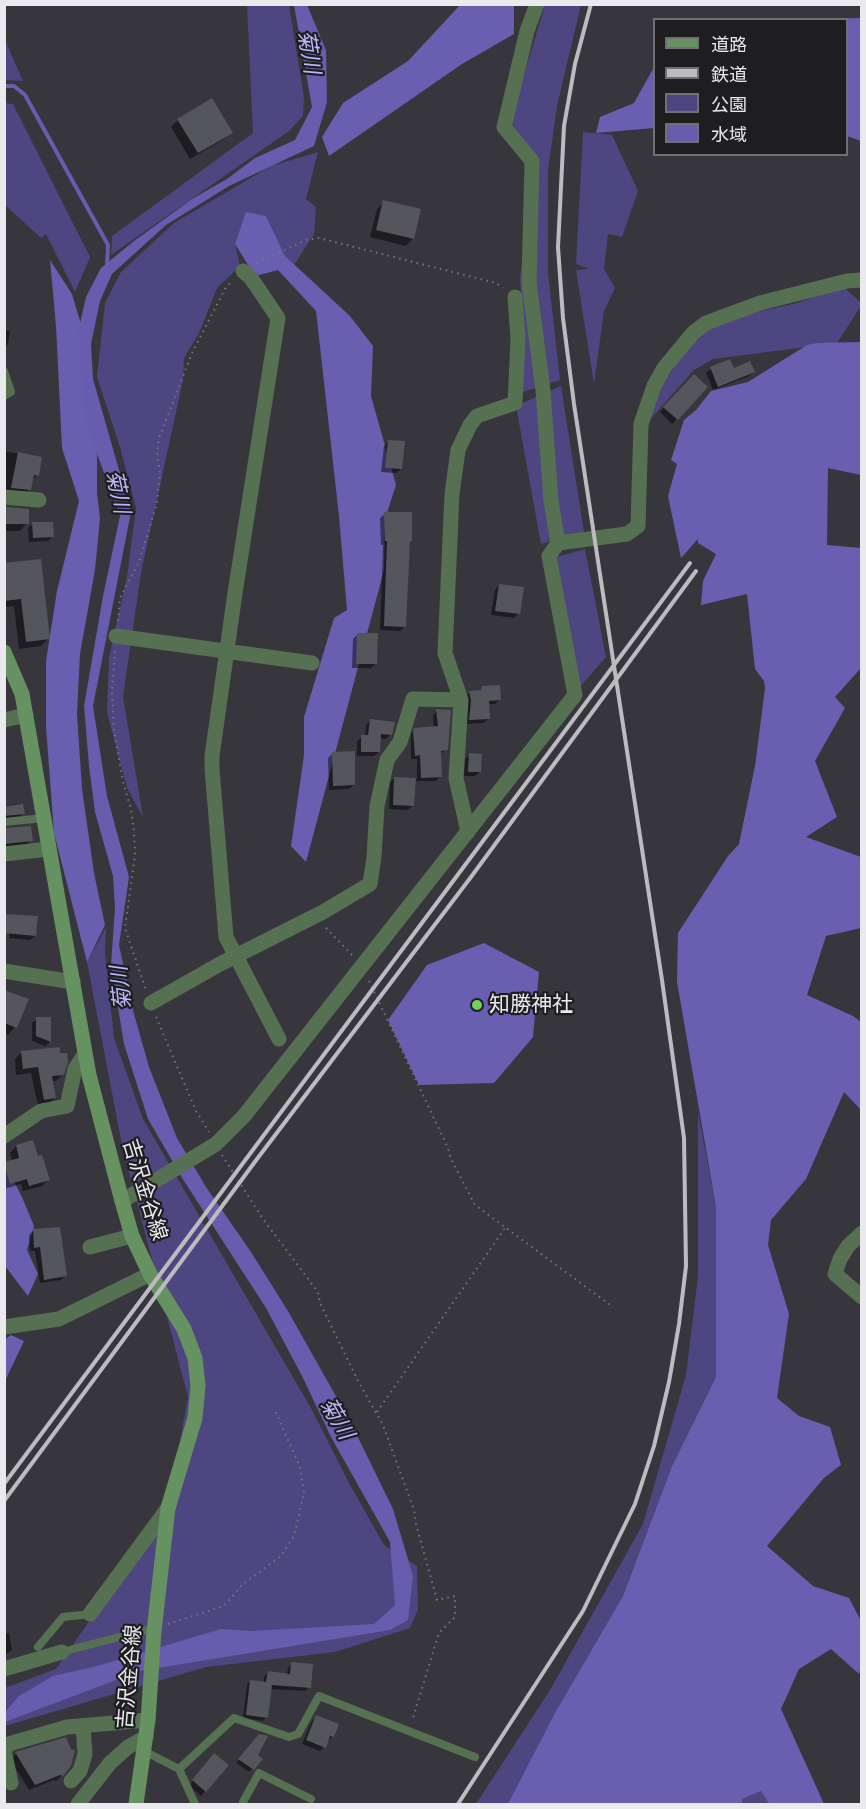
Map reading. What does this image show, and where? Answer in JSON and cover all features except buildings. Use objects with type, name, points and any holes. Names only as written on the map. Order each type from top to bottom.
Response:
[{"type":"main road","name":"吉沢金谷線","points":[[4,652],[22,694],[89,1075],[122,1201],[132,1236],[150,1274],[184,1329],[195,1358],[198,1386],[195,1418],[168,1508],[154,1629],[145,1744],[136,1804]]},
{"type":"street","points":[[122,1201],[216,1144],[244,1116],[575,694],[549,556],[558,543],[551,501],[543,390],[529,283],[532,160],[504,127],[526,31],[537,4]]},
{"type":"street","points":[[243,271],[251,278],[278,318],[212,756],[212,770],[226,937],[279,1039]]},
{"type":"street","points":[[558,543],[627,534],[638,526],[641,424],[654,386],[664,368],[693,333],[706,323],[760,303],[847,281],[861,280]]},
{"type":"street","points":[[468,832],[456,778],[461,700],[445,653],[452,495],[458,450],[470,425],[477,416],[515,403],[518,340],[515,297]]},
{"type":"street","points":[[4,497],[39,500]]},
{"type":"street","points":[[116,636],[312,663]]},
{"type":"street","points":[[150,1003],[323,912],[370,884],[377,806],[387,760],[400,742],[413,699],[461,700]]},
{"type":"street","points":[[4,720],[26,715]]},
{"type":"street","points":[[4,854],[49,849]]},
{"type":"street","points":[[4,971],[73,982]]},
{"type":"street","points":[[4,1136],[41,1111],[67,1106],[75,1069],[85,1054]]},
{"type":"street","points":[[861,1233],[848,1246],[835,1274],[861,1297]]},
{"type":"street","points":[[90,1247],[132,1236]]},
{"type":"street","points":[[4,1327],[59,1319],[150,1274]]},
{"type":"street","points":[[90,1614],[168,1508]]},
{"type":"street","points":[[4,1669],[62,1652]]},
{"type":"street","points":[[11,1783],[4,1750],[9,1743],[67,1727],[148,1715]]},
{"type":"street","points":[[71,1782],[80,1771],[85,1754],[83,1726]]},
{"type":"street","points":[[78,1804],[110,1763],[128,1747],[145,1744]]},
{"type":"lane","points":[[4,371],[11,392],[4,396]]},
{"type":"lane","points":[[4,822],[44,818]]},
{"type":"lane","points":[[38,1647],[63,1617],[90,1614]]},
{"type":"lane","points":[[62,1652],[154,1629]]},
{"type":"lane","points":[[179,1769],[234,1718],[289,1737],[298,1734],[319,1696],[475,1757]]},
{"type":"lane","points":[[145,1744],[179,1769],[195,1804]]},
{"type":"lane","points":[[243,1804],[259,1773],[311,1798]]},
{"type":"path","points":[[409,1731],[440,1633],[455,1617],[455,1596],[437,1600],[414,1510],[377,1412],[358,1381],[320,1304],[318,1292],[263,1220],[227,1165],[196,1111],[150,1003],[125,928],[135,855],[131,809],[123,782],[114,730],[112,691],[116,636],[120,598],[139,562],[157,503],[160,471],[157,456],[159,438],[192,353],[225,289],[243,271],[306,240],[319,238],[496,283],[515,297]]},
{"type":"path","points":[[323,912],[325,928],[362,965],[448,1148],[451,1159],[475,1205],[613,1307]]},
{"type":"path","points":[[377,1412],[505,1228]]},
{"type":"path","points":[[154,1629],[224,1606],[242,1585],[281,1556],[294,1536],[304,1493],[300,1467],[274,1408]]},
{"type":"green space","points":[[247,5],[289,5],[304,97],[303,116],[289,131],[111,255],[112,236],[253,133]]},
{"type":"green space","points":[[545,5],[581,5],[557,106],[548,170],[548,273],[560,380],[520,393],[524,345],[520,278],[536,160],[510,121]]},
{"type":"green space","points":[[5,40],[23,81],[5,80]]},
{"type":"green space","points":[[4,103],[13,104],[90,257],[75,292],[46,234],[41,238],[5,205]]},
{"type":"green space","points":[[583,132],[612,135],[638,191],[622,237],[608,234],[604,269],[615,288],[604,311],[594,384],[576,270],[589,269],[576,264]]},
{"type":"green space","points":[[318,152],[306,199],[316,207],[314,234],[294,265],[285,256],[266,216],[235,244],[240,266],[217,288],[199,333],[184,358],[183,380],[141,573],[123,697],[143,817],[127,788],[107,712],[109,658],[127,577],[136,508],[120,447],[97,377],[105,303],[121,272],[174,223],[271,166]]},
{"type":"green space","points":[[843,286],[861,303],[861,306],[837,343],[713,359],[694,370],[647,423],[654,397],[686,350],[708,329],[747,314],[797,303]]},
{"type":"green space","points":[[561,386],[584,532],[541,544],[516,406]]},
{"type":"green space","points":[[585,549],[606,657],[579,688],[557,557]]},
{"type":"green space","points":[[106,928],[105,952],[114,1038],[143,1119],[312,1410],[384,1545],[417,1566],[418,1609],[410,1628],[335,1652],[206,1667],[5,1726],[5,1688],[56,1669],[168,1508],[188,1397],[122,1145],[87,962]]},
{"type":"green space","points":[[698,1112],[716,1207],[716,1377],[672,1466],[623,1596],[559,1707],[515,1804],[476,1804],[550,1690],[643,1524],[686,1375],[698,1276]]},
{"type":"green space","points":[[761,1791],[769,1804],[742,1804],[741,1799]]},
{"type":"shaded area","points":[[460,5],[514,5],[514,34],[462,64],[329,156],[322,137],[343,103],[408,61]]},
{"type":"shaded area","points":[[861,15],[862,141],[848,136],[848,18],[860,18]]},
{"type":"shaded area","points":[[653,69],[653,128],[596,133],[600,117],[634,103]]},
{"type":"shaded area","points":[[246,212],[266,216],[285,256],[350,316],[373,346],[371,396],[396,485],[385,519],[384,570],[306,862],[291,846],[304,755],[304,717],[334,618],[347,610],[339,516],[316,311],[278,270],[255,276],[235,244]]},
{"type":"shaded area","points":[[50,260],[72,294],[80,321],[92,399],[97,456],[100,518],[95,570],[80,654],[77,714],[82,789],[94,873],[105,925],[87,962],[54,833],[46,727],[46,661],[57,591],[79,501],[62,448]]},
{"type":"shaded area","points":[[861,342],[861,475],[828,468],[827,545],[861,548],[861,668],[835,697],[845,708],[815,761],[837,817],[806,837],[861,857],[861,928],[826,936],[807,995],[861,1022],[861,1110],[844,1092],[806,1179],[771,1220],[768,1245],[789,1314],[777,1398],[799,1416],[830,1427],[841,1465],[824,1478],[767,1546],[813,1586],[849,1598],[861,1621],[859,1674],[831,1649],[799,1669],[781,1709],[824,1804],[769,1804],[761,1791],[742,1799],[742,1804],[508,1804],[555,1713],[623,1596],[672,1466],[716,1377],[716,1207],[677,982],[678,933],[728,856],[739,844],[755,766],[765,688],[764,681],[755,669],[747,594],[701,605],[703,581],[716,554],[698,543],[698,539],[681,558],[668,496],[677,464],[671,460],[684,420],[696,410],[711,391],[748,382],[807,345]]},
{"type":"shaded area","points":[[484,943],[539,972],[533,1037],[494,1083],[419,1085],[388,1020],[427,965]]},
{"type":"shaded area","points":[[5,1169],[8,1170],[22,1197],[34,1226],[27,1250],[38,1274],[28,1296],[5,1266]]},
{"type":"shaded area","points":[[11,1335],[24,1341],[5,1381],[5,1339]]},
{"type":"water","name":"菊川","points":[[294,5],[307,5],[326,50],[327,102],[314,146],[229,186],[166,225],[112,274],[100,301],[91,344],[93,379],[131,512],[93,706],[107,796],[129,877],[119,945],[134,1014],[149,1067],[177,1138],[206,1187],[288,1311],[351,1423],[393,1509],[413,1576],[408,1620],[390,1630],[140,1671],[5,1722],[5,1712],[19,1696],[53,1676],[97,1666],[221,1629],[251,1631],[374,1624],[395,1605],[390,1542],[331,1437],[266,1308],[184,1181],[148,1119],[124,1044],[111,965],[115,908],[113,876],[95,812],[84,706],[103,596],[120,516],[86,424],[78,332],[86,297],[101,268],[134,241],[192,199],[227,179],[255,158],[295,140],[312,107]]},
{"type":"waterway","points":[[4,86],[14,86],[25,95],[108,245],[107,265]]},
{"type":"railway","points":[[458,1804],[583,1611],[635,1504],[654,1446],[669,1382],[686,1266],[684,1138],[563,318],[558,247],[564,126],[575,64],[591,4]]},
{"type":"railway","points":[[4,1484],[690,563]]},
{"type":"railway","points":[[4,1501],[257,1159],[471,877],[696,571]]},
{"type":"place","name":"知勝神社","points":[[477,1005]]}]
